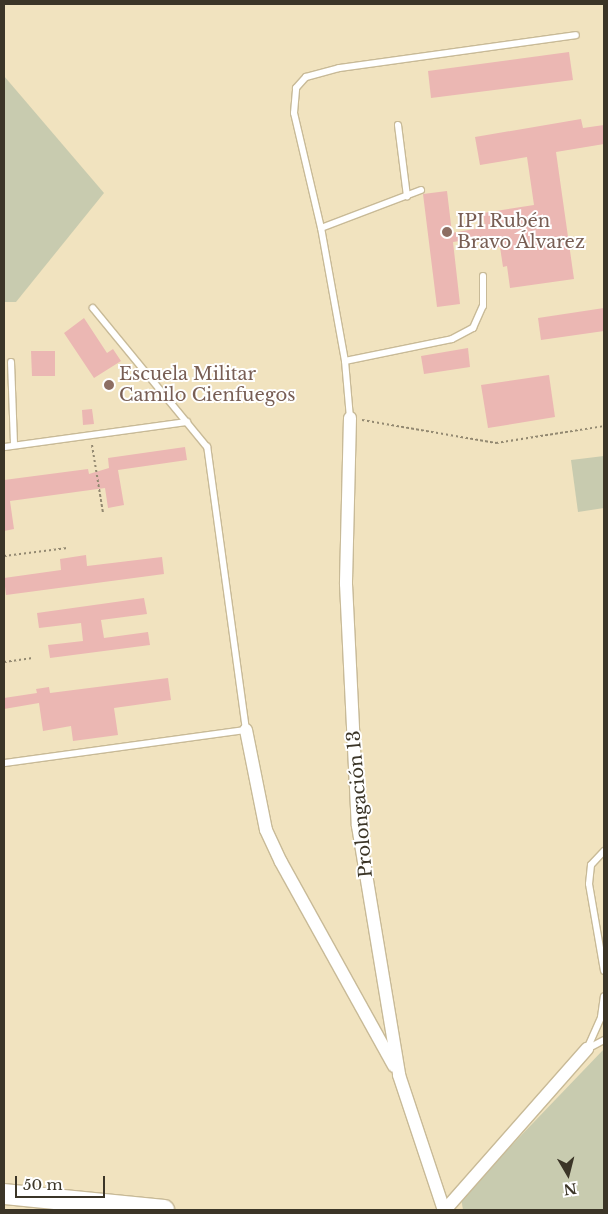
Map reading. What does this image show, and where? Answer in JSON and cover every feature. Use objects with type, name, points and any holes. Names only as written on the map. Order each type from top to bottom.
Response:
[{"type":"main road","points":[[4,1194],[164,1210]]},
{"type":"street","name":"Prolongación 13","points":[[350,418],[346,584],[358,826],[399,1074],[444,1210]]},
{"type":"street","points":[[246,730],[266,830],[281,862],[399,1074]]},
{"type":"street","points":[[444,1210],[587,1049]]},
{"type":"lane","points":[[350,418],[346,361],[321,228],[294,113],[296,88],[306,77],[339,68],[576,35]]},
{"type":"lane","points":[[398,125],[407,196]]},
{"type":"lane","points":[[321,228],[421,190]]},
{"type":"lane","points":[[346,361],[452,339],[473,328],[483,306],[483,276]]},
{"type":"lane","points":[[4,763],[246,730],[207,447],[93,308]]},
{"type":"lane","points":[[11,362],[14,445]]},
{"type":"lane","points":[[4,447],[187,422]]},
{"type":"lane","points":[[604,851],[591,865],[590,884],[604,971]]},
{"type":"lane","points":[[587,1049],[601,1017],[604,996]]},
{"type":"lane","points":[[587,1049],[604,1040]]},
{"type":"path","points":[[350,418],[496,443],[604,426]]},
{"type":"path","points":[[91,435],[103,513]]},
{"type":"path","points":[[4,556],[68,548]]},
{"type":"path","points":[[4,662],[33,658]]},
{"type":"green space","points":[[4,76],[104,193],[16,302],[4,302]]},
{"type":"green space","points":[[604,456],[604,508],[578,512],[571,460]]},
{"type":"green space","points":[[604,1049],[604,1210],[463,1210],[461,1198]]},
{"type":"building","points":[[569,52],[573,80],[431,98],[428,71]]},
{"type":"building","points":[[581,119],[583,128],[604,125],[604,144],[556,152],[574,279],[510,288],[507,266],[503,267],[500,247],[488,249],[486,237],[453,242],[460,304],[437,307],[423,194],[447,191],[452,233],[485,227],[483,213],[534,205],[527,157],[480,165],[475,137]]},
{"type":"building","points":[[604,308],[604,331],[541,340],[538,318]]},
{"type":"building","points":[[84,318],[107,353],[113,349],[121,361],[94,378],[64,333]]},
{"type":"building","points":[[468,348],[470,367],[424,374],[421,356]]},
{"type":"building","points":[[31,351],[55,351],[55,376],[32,376]]},
{"type":"building","points":[[549,375],[555,417],[488,428],[481,385]]},
{"type":"building","points":[[92,409],[94,424],[83,425],[82,410]]},
{"type":"building","points":[[185,447],[187,460],[118,470],[124,505],[108,508],[105,488],[10,501],[14,529],[4,531],[4,480],[88,469],[89,474],[109,468],[108,458]]},
{"type":"building","points":[[86,555],[87,566],[162,557],[164,574],[6,595],[4,578],[61,570],[60,559]]},
{"type":"building","points":[[144,598],[147,614],[101,620],[104,638],[148,632],[150,645],[50,658],[48,645],[83,641],[81,623],[39,628],[37,613]]},
{"type":"building","points":[[168,678],[171,700],[114,708],[118,735],[73,741],[71,726],[43,731],[39,703],[4,709],[4,698],[37,693],[36,689],[49,687],[50,693]]},
{"type":"place","name":"IPI Rubén Bravo Álvarez","points":[[447,232]]},
{"type":"place","name":"Escuela Militar Camilo Cienfuegos","points":[[109,385]]}]
